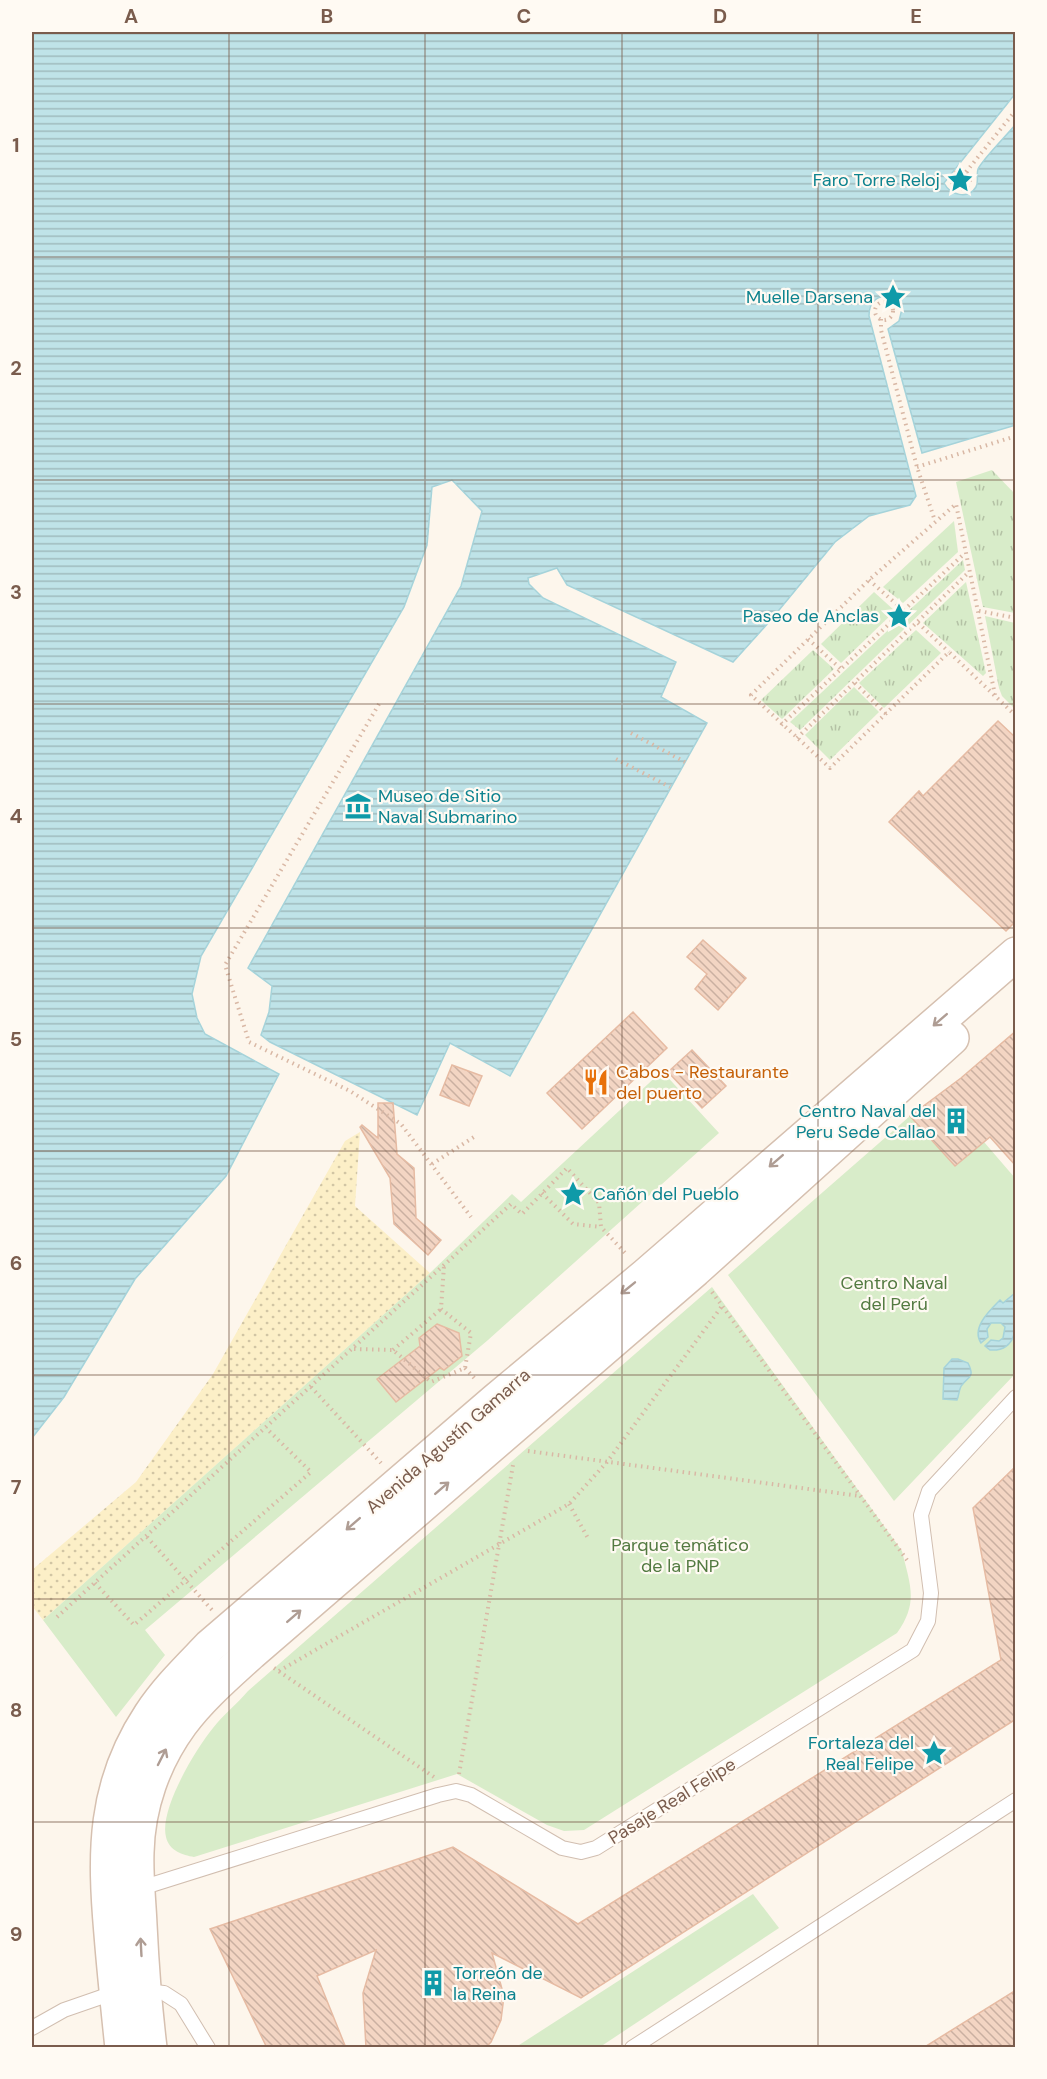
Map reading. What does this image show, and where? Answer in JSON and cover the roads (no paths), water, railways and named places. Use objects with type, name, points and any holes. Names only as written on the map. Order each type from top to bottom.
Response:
[{"type":"main road","name":"Avenida Agustín Gamarra","points":[[122,2048],[138,1889],[137,1852],[140,1818],[150,1781],[181,1724],[206,1695],[240,1642],[400,1483],[645,1275],[1016,954]]},
{"type":"main road","name":"Avenida Agustín Gamarra","points":[[150,2048],[129,1991],[106,1863],[109,1819],[117,1784],[131,1748],[150,1714],[178,1679],[240,1642],[695,1270],[1016,980]]},
{"type":"lane","name":"Pasaje Real Felipe","points":[[138,1889],[456,1791],[471,1796],[562,1848],[580,1852],[596,1848],[913,1650],[928,1621],[931,1593],[921,1515],[929,1491],[1016,1397]]},
{"type":"lane","points":[[632,2048],[1016,1800]]},
{"type":"lane","points":[[32,2028],[64,2010],[129,1991],[164,1994],[181,2004],[208,2048]]},
{"type":"water","points":[[32,32],[1015,32],[1015,94],[944,183],[950,191],[955,193],[964,195],[973,191],[977,185],[978,169],[1015,125],[1016,425],[922,453],[888,329],[899,321],[902,309],[893,297],[879,298],[871,306],[869,316],[916,496],[910,505],[869,516],[835,542],[733,662],[567,585],[557,568],[528,578],[529,584],[543,598],[676,662],[661,697],[707,723],[510,1076],[450,1043],[417,1115],[270,1042],[261,1035],[269,1012],[272,986],[248,968],[461,586],[482,511],[452,480],[432,487],[427,545],[404,607],[201,956],[192,994],[197,1018],[205,1034],[279,1074],[226,1176],[135,1279],[64,1397],[32,1438]]},
{"type":"water","points":[[1015,1293],[1016,1322],[1012,1339],[1008,1345],[1000,1349],[990,1350],[985,1346],[991,1340],[999,1341],[1003,1338],[1005,1327],[1001,1323],[991,1323],[987,1329],[988,1337],[981,1343],[978,1337],[980,1326],[1000,1300],[1003,1303]]},
{"type":"water","points":[[952,1359],[968,1363],[971,1371],[970,1376],[961,1386],[957,1400],[943,1399],[944,1368]]},
{"type":"place","name":"Faro Torre Reloj","points":[[960,180]]},
{"type":"place","name":"Muelle Darsena","points":[[893,297]]},
{"type":"place","name":"Paseo de Anclas","points":[[899,616]]},
{"type":"place","name":"Museo de Sitio Naval Submarino","points":[[358,806]]},
{"type":"place","name":"Cabos - Restaurante del puerto","points":[[596,1082]]},
{"type":"place","name":"Centro Naval del Peru Sede Callao","points":[[956,1121]]},
{"type":"place","name":"Cañón del Pueblo","points":[[573,1194]]},
{"type":"place","name":"Fortaleza del Real Felipe","points":[[934,1753]]},
{"type":"place","name":"Torreón de la Reina","points":[[433,1983]]},
{"type":"park label","name":"Centro Naval del Perú","points":[[894,1293]]},
{"type":"park label","name":"Parque temático de la PNP","points":[[680,1555]]}]
